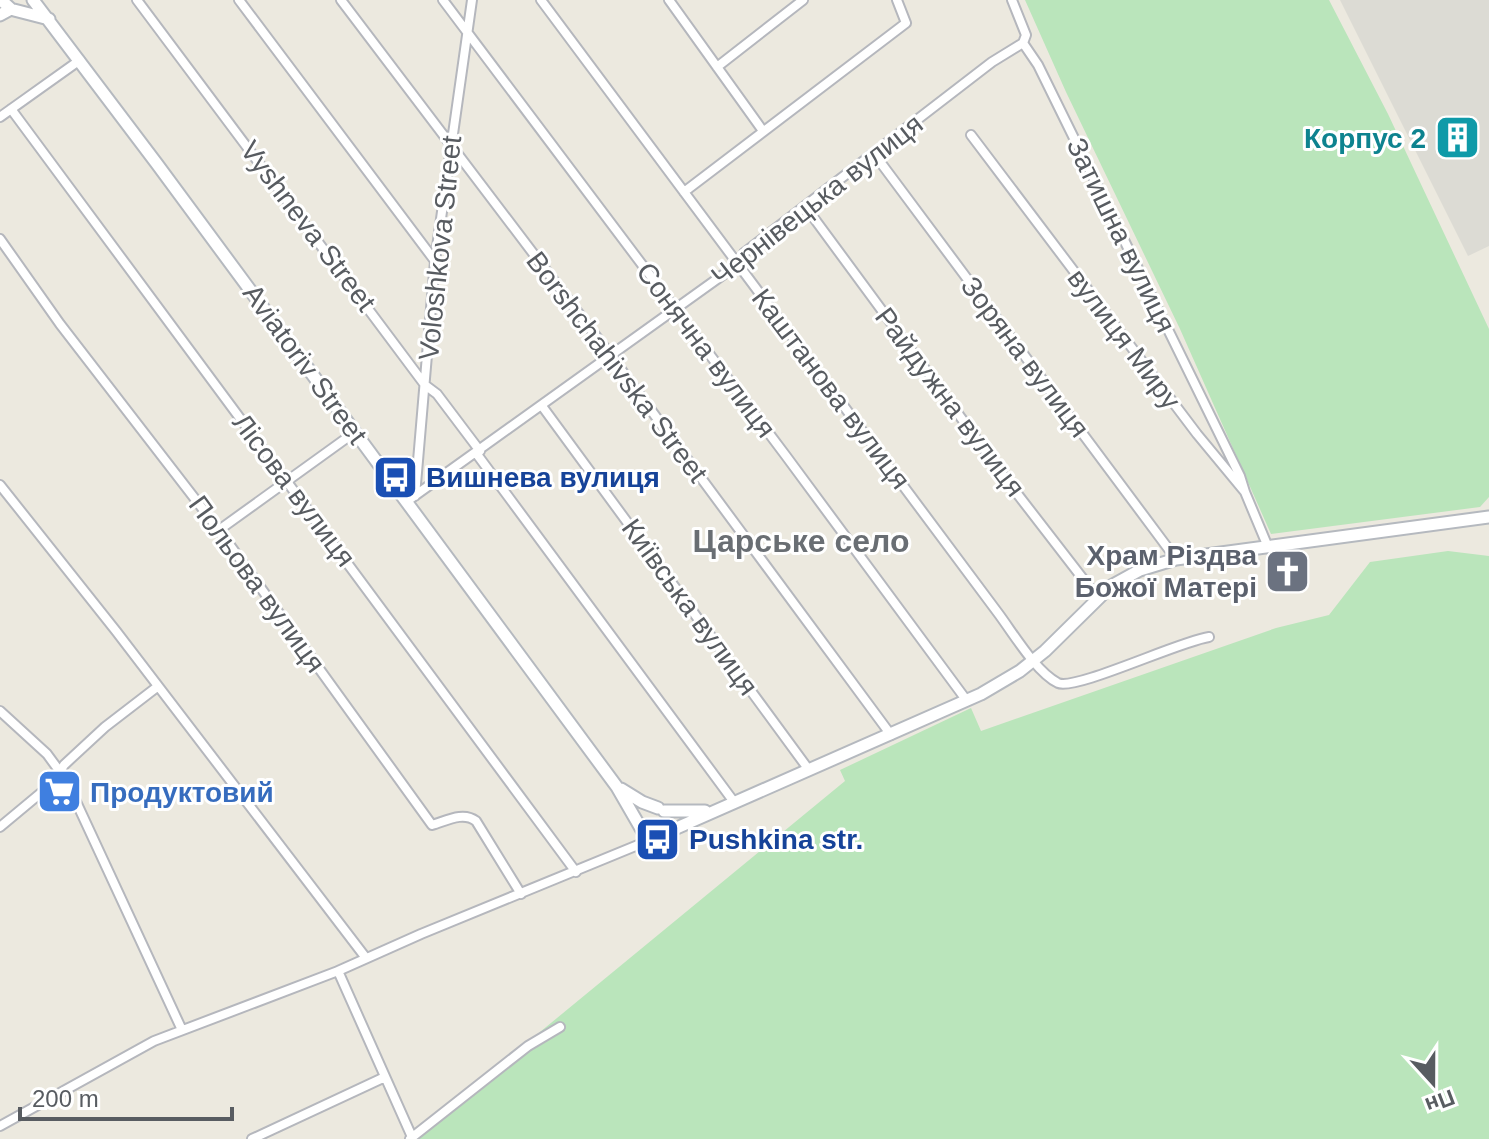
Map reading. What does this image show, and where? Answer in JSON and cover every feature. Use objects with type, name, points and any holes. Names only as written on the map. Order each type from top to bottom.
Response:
[{"type":"main road","points":[[1,0],[8,11],[49,19]]},
{"type":"main road","points":[[8,11],[21,7],[26,0]]},
{"type":"main road","name":"Aviatoriv Street","points":[[33,0],[355,432],[410,499],[617,787],[640,825]]},
{"type":"main road","points":[[714,811],[645,811],[640,825],[648,836],[662,835],[1001,684],[1034,660],[1097,597],[1140,570],[1176,559],[1489,517]]},
{"type":"main road","name":"Aviatoriv Street","points":[[617,787],[661,810]]},
{"type":"main road","points":[[661,810],[669,823],[662,835]]},
{"type":"street","name":"Vyshneva Street","points":[[137,0],[425,385],[437,394],[734,802]]},
{"type":"street","points":[[239,0],[435,261]]},
{"type":"street","name":"Borshchahivska Street","points":[[341,0],[611,356],[891,735]]},
{"type":"street","name":"Сонячна вулиця","points":[[443,0],[967,701]]},
{"type":"street","name":"Voloshkova Street","points":[[410,499],[425,385],[435,261],[472,0]]},
{"type":"street","name":"Каштанова вулиця","points":[[541,0],[1048,675],[1067,685],[1173,646],[1209,637]]},
{"type":"street","points":[[669,0],[763,131]]},
{"type":"street","points":[[717,67],[803,0]]},
{"type":"street","points":[[684,192],[906,23],[897,0]]},
{"type":"street","points":[[1012,0],[1026,35],[1023,43]]},
{"type":"street","name":"Чернівецька вулиця","points":[[410,499],[738,264],[744,253],[992,62],[1023,43]]},
{"type":"street","name":"Затишна вулиця","points":[[1023,43],[1038,65],[1240,476],[1245,492]]},
{"type":"street","points":[[0,117],[80,60]]},
{"type":"street","name":"Лісова вулиця","points":[[11,109],[576,872]]},
{"type":"street","name":"вулиця Миру","points":[[971,135],[1197,434],[1245,492],[1268,547]]},
{"type":"street","name":"Зоряна вулиця","points":[[875,155],[1176,559]]},
{"type":"street","name":"Райдужна вулиця","points":[[805,206],[1097,597]]},
{"type":"street","name":"Польова вулиця","points":[[0,239],[60,324],[219,530],[432,825],[463,816],[471,817],[521,894]]},
{"type":"street","name":"Київська вулиця","points":[[542,406],[809,770]]},
{"type":"street","points":[[219,530],[355,432]]},
{"type":"street","points":[[0,485],[366,958]]},
{"type":"street","points":[[0,827],[54,782],[64,765],[105,727],[157,687]]},
{"type":"street","points":[[0,711],[47,754],[60,772],[182,1030]]},
{"type":"street","points":[[624,851],[639,836],[640,825]]},
{"type":"street","points":[[0,1126],[132,1052],[182,1030],[338,971],[662,835]]},
{"type":"street","points":[[338,971],[411,1138],[528,1046],[560,1027]]},
{"type":"street","points":[[252,1139],[385,1077]]},
{"type":"shaded area","name":"Корпус 2","points":[[1340,0],[1489,0],[1489,246],[1468,256]]},
{"type":"green space","points":[[1025,0],[1329,0],[1388,114],[1489,329],[1489,497],[1480,507],[1271,534],[1180,329]]},
{"type":"green space","points":[[1448,551],[1489,556],[1489,1139],[410,1139],[845,781],[840,770],[971,708],[981,731],[1276,628],[1329,615],[1370,562]]},
{"type":"place","name":"Корпус 2","points":[[1457,138]]},
{"type":"place","name":"Вишнева вулиця","points":[[395,477]]},
{"type":"place","name":"Храм Різдва Божої Матері","points":[[1288,571]]},
{"type":"place","name":"Продуктовий","points":[[59,792]]},
{"type":"place","name":"Pushkina str.","points":[[658,839]]},
{"type":"district","name":"Царське село","points":[[801,541]]}]
